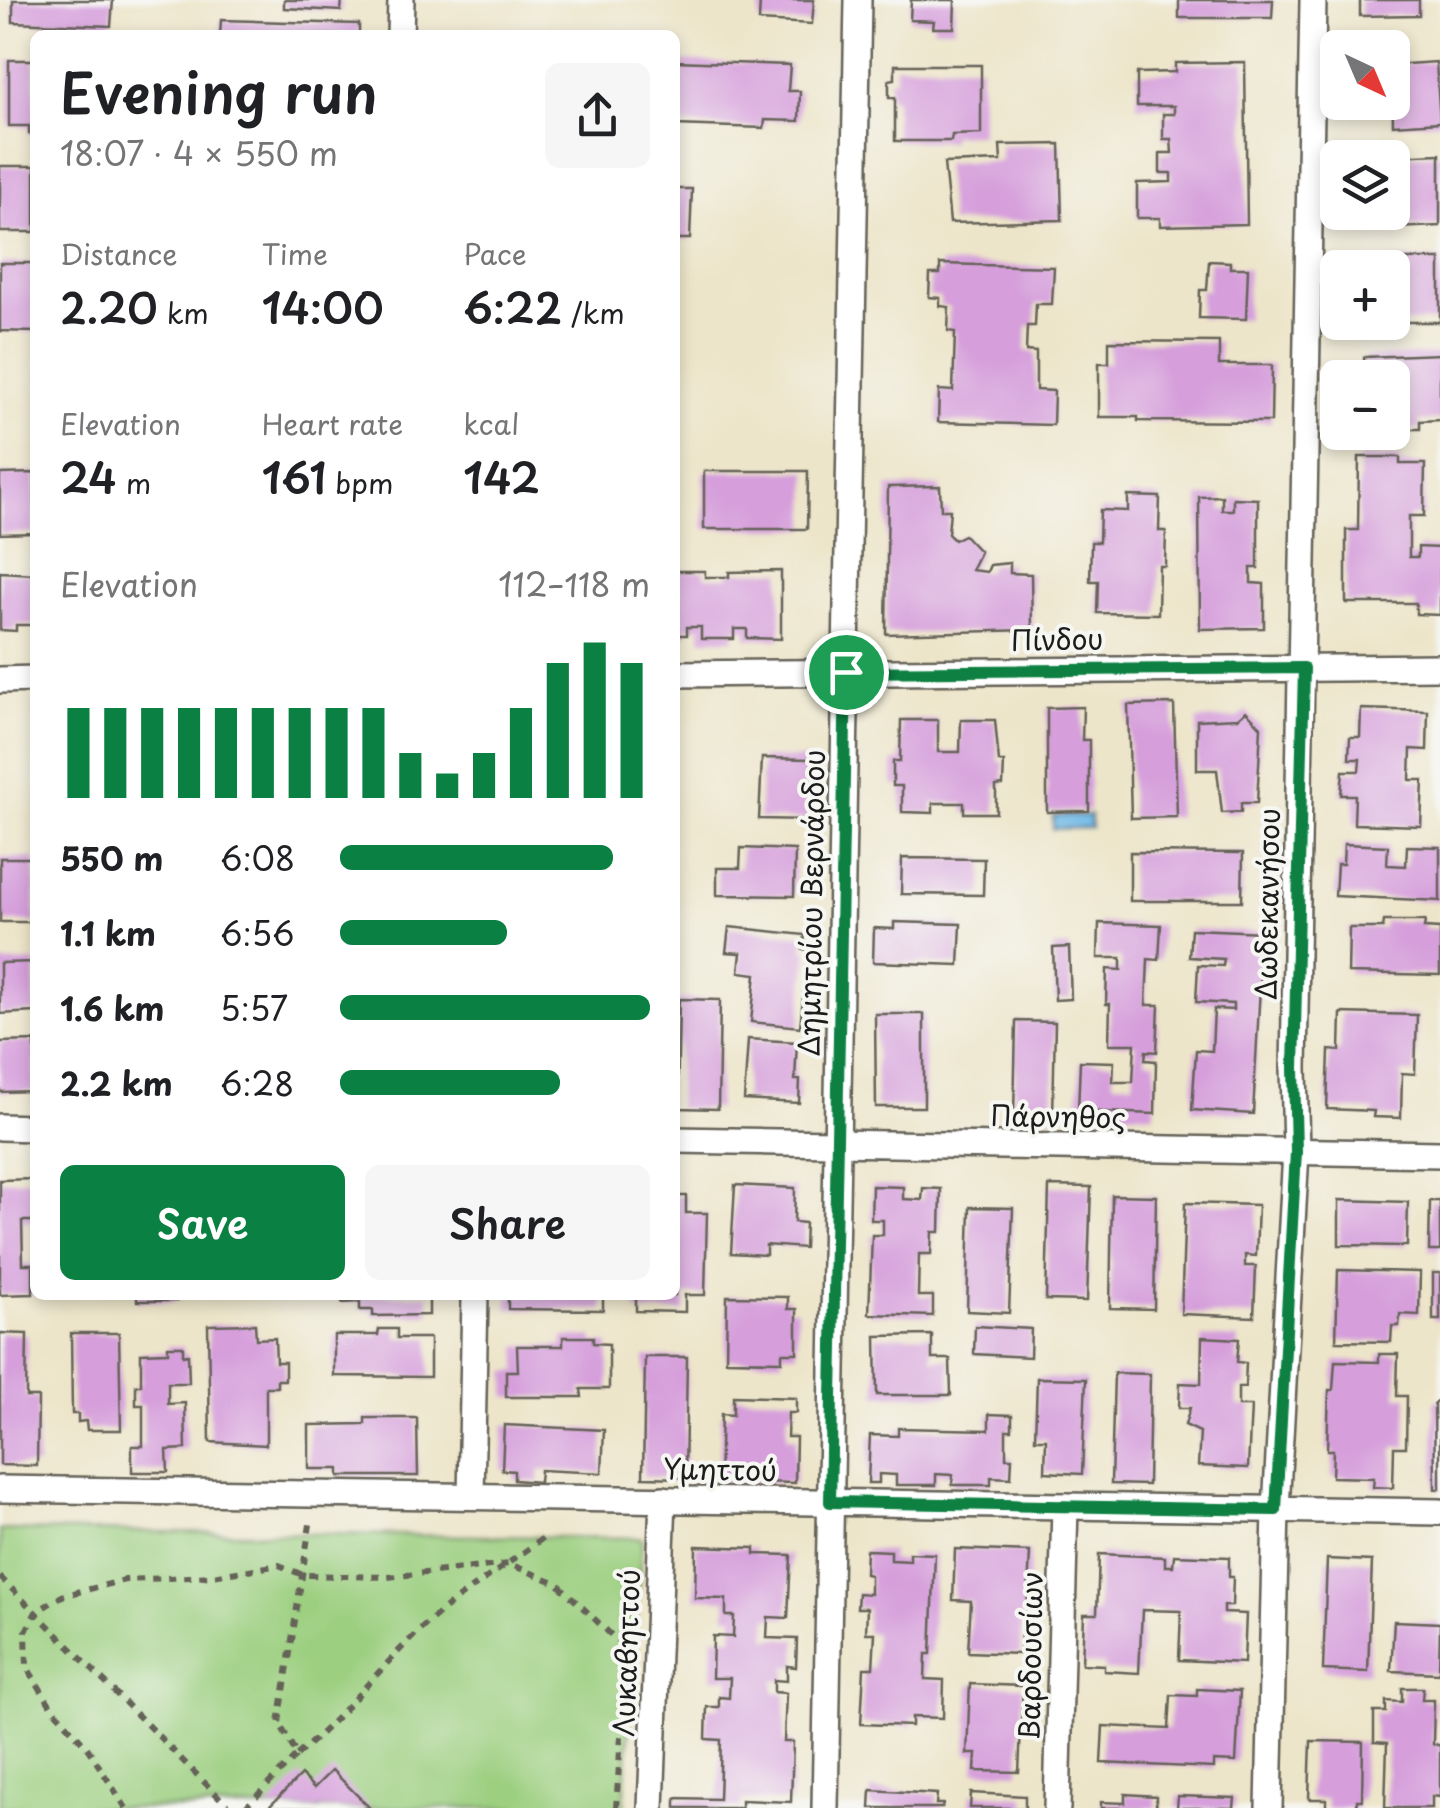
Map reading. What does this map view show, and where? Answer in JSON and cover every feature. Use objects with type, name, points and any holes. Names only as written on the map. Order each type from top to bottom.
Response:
[{"type":"street","points":[[400,30],[401,0]]},
{"type":"street","name":"Δημητρίου Βερνάρδου","points":[[825,1808],[858,0]]},
{"type":"street","name":"Δωδεκανήσου","points":[[1269,1808],[1276,1510],[1296,1152],[1313,0]]},
{"type":"street","name":"Πίνδου","points":[[680,674],[1440,667]]},
{"type":"street","points":[[0,680],[30,680]]},
{"type":"street","points":[[0,1127],[30,1128]]},
{"type":"street","name":"Πάρνηθος","points":[[680,1140],[1440,1154]]},
{"type":"street","points":[[471,1496],[475,1300]]},
{"type":"street","name":"Υμηττού","points":[[0,1488],[1440,1512]]},
{"type":"street","name":"Λυκαβηττού","points":[[652,1808],[664,1500]]},
{"type":"street","name":"Βαρδουσίων","points":[[1057,1808],[1064,1506]]},
{"type":"path","points":[[297,1754],[279,1723],[314,1494]]},
{"type":"path","points":[[245,1808],[297,1754],[332,1726],[373,1675],[439,1613],[544,1537]]},
{"type":"path","points":[[126,1808],[86,1746],[51,1706],[26,1667],[26,1632],[36,1612],[62,1596],[125,1580],[213,1576],[278,1565],[303,1576],[388,1578],[509,1564],[557,1584],[627,1650],[616,1808]]},
{"type":"path","points":[[0,1576],[230,1808]]},
{"type":"green space","points":[[0,1530],[642,1538],[624,1808],[0,1808]]},
{"type":"water","points":[[1090,815],[1091,828],[1053,829],[1053,816]]},
{"type":"building","points":[[13,0],[113,0],[111,26],[13,22]]},
{"type":"building","points":[[284,0],[342,0],[341,11],[284,8]]},
{"type":"building","points":[[760,0],[814,0],[812,24],[759,21]]},
{"type":"building","points":[[911,0],[955,0],[954,28],[933,28],[934,21],[910,20]]},
{"type":"building","points":[[1179,0],[1273,0],[1272,18],[1179,18]]},
{"type":"building","points":[[1360,0],[1419,0],[1419,15],[1360,16]]},
{"type":"building","points":[[221,20],[359,24],[359,30],[220,30]]},
{"type":"building","points":[[9,60],[30,60],[30,134],[29,126],[9,126]]},
{"type":"building","points":[[680,61],[790,65],[788,91],[800,91],[799,121],[765,120],[764,128],[680,125]]},
{"type":"building","points":[[1245,62],[1247,224],[1160,226],[1160,218],[1137,218],[1137,183],[1171,182],[1171,173],[1160,173],[1160,153],[1172,153],[1171,139],[1163,139],[1163,114],[1174,114],[1174,106],[1137,106],[1137,73],[1175,72],[1175,63]]},
{"type":"building","points":[[1436,62],[1440,122],[1393,125],[1393,120],[1410,120],[1410,64]]},
{"type":"building","points":[[895,65],[981,65],[981,134],[952,135],[951,141],[895,141],[895,98],[889,98],[889,80],[895,79]]},
{"type":"building","points":[[1060,144],[1062,220],[950,223],[944,163],[1001,161],[1000,145]]},
{"type":"building","points":[[1440,154],[1440,226],[1410,227],[1410,155]]},
{"type":"building","points":[[0,166],[30,166],[30,232],[0,232]]},
{"type":"building","points":[[680,189],[692,189],[690,239],[680,239]]},
{"type":"building","points":[[1410,259],[1440,259],[1440,322],[1410,322]]},
{"type":"building","points":[[1209,261],[1230,262],[1230,268],[1248,268],[1246,319],[1199,318],[1200,290],[1207,290]]},
{"type":"building","points":[[0,263],[30,263],[30,332],[0,331]]},
{"type":"building","points":[[940,264],[1054,267],[1052,304],[1036,304],[1035,326],[1027,326],[1026,351],[1036,352],[1036,390],[1054,391],[1053,425],[938,422],[939,390],[953,391],[955,332],[948,331],[949,307],[940,306],[940,298],[929,297],[930,274],[940,274]]},
{"type":"building","points":[[1109,341],[1219,342],[1219,365],[1272,365],[1271,422],[1099,417],[1099,363],[1109,363]]},
{"type":"building","points":[[1440,354],[1440,420],[1420,421],[1420,429],[1410,429],[1410,360],[1364,357]]},
{"type":"building","points":[[1359,457],[1400,457],[1400,464],[1425,464],[1424,516],[1409,516],[1409,557],[1418,557],[1418,547],[1440,548],[1440,615],[1416,614],[1416,603],[1346,603],[1346,530],[1358,530]]},
{"type":"building","points":[[704,471],[808,471],[807,529],[704,529]]},
{"type":"building","points":[[30,473],[30,533],[0,534],[0,474]]},
{"type":"building","points":[[940,486],[941,510],[950,510],[948,534],[954,540],[964,535],[980,552],[971,570],[987,572],[990,565],[1010,563],[1010,573],[1031,574],[1032,630],[886,634],[888,487]]},
{"type":"building","points":[[1128,496],[1160,497],[1159,531],[1166,531],[1165,566],[1159,566],[1158,614],[1097,613],[1098,581],[1090,581],[1091,542],[1099,542],[1100,510],[1128,511]]},
{"type":"building","points":[[1222,496],[1222,510],[1233,510],[1233,498],[1258,499],[1258,568],[1251,568],[1251,583],[1264,584],[1264,628],[1200,629],[1199,497]]},
{"type":"building","points":[[680,571],[705,571],[705,577],[729,577],[729,572],[781,571],[781,639],[747,638],[747,629],[734,629],[734,639],[701,639],[701,627],[687,627],[687,635],[680,635]]},
{"type":"building","points":[[0,572],[30,574],[30,625],[16,625],[16,631],[0,630]]},
{"type":"building","points":[[1174,704],[1177,817],[1131,818],[1128,705]]},
{"type":"building","points":[[1083,707],[1082,740],[1089,740],[1089,811],[1047,812],[1047,708]]},
{"type":"building","points":[[1361,709],[1428,711],[1427,750],[1411,749],[1410,780],[1423,780],[1421,826],[1354,824],[1355,795],[1341,795],[1343,771],[1359,771],[1360,759],[1349,759],[1350,737],[1360,737]]},
{"type":"building","points":[[1246,711],[1261,727],[1257,803],[1241,803],[1241,812],[1222,813],[1217,770],[1197,770],[1197,720],[1238,718]]},
{"type":"building","points":[[901,720],[938,720],[938,752],[960,752],[961,720],[995,720],[999,762],[1004,762],[1003,785],[996,786],[996,813],[964,813],[964,803],[933,803],[933,813],[902,812],[902,786],[893,786],[893,761],[900,761]]},
{"type":"building","points":[[762,758],[812,759],[810,820],[759,819]]},
{"type":"building","points":[[1344,844],[1388,846],[1387,865],[1406,866],[1407,846],[1440,847],[1440,901],[1335,896],[1337,864],[1343,864]]},
{"type":"building","points":[[741,848],[795,850],[794,896],[717,895],[717,868],[740,868]]},
{"type":"building","points":[[1130,852],[1243,853],[1242,901],[1130,901]]},
{"type":"building","points":[[0,858],[30,858],[30,922],[0,922]]},
{"type":"building","points":[[902,858],[984,859],[983,895],[901,894]]},
{"type":"building","points":[[1384,921],[1425,921],[1424,928],[1440,929],[1440,975],[1348,973],[1349,928],[1383,928]]},
{"type":"building","points":[[894,922],[961,924],[959,965],[873,962],[874,928],[894,929]]},
{"type":"building","points":[[1099,923],[1161,925],[1159,960],[1148,959],[1146,1005],[1159,1005],[1157,1052],[1146,1051],[1145,1060],[1156,1061],[1155,1114],[1078,1111],[1080,1061],[1114,1062],[1113,1082],[1133,1082],[1135,1044],[1109,1044],[1107,969],[1121,970],[1121,958],[1098,958]]},
{"type":"building","points":[[729,927],[805,935],[803,949],[808,950],[800,1027],[751,1022],[756,974],[739,972],[741,953],[726,952]]},
{"type":"building","points":[[1191,929],[1263,932],[1253,1114],[1192,1110],[1196,1050],[1212,1051],[1214,1009],[1233,1010],[1233,1004],[1196,1002],[1198,965],[1223,966],[1224,959],[1189,957]]},
{"type":"building","points":[[1069,947],[1071,999],[1055,1000],[1053,948]]},
{"type":"building","points":[[30,962],[30,1012],[0,1014],[0,963]]},
{"type":"building","points":[[680,999],[720,1000],[718,1109],[680,1108]]},
{"type":"building","points":[[1341,1013],[1417,1015],[1415,1074],[1402,1073],[1401,1118],[1373,1117],[1374,1111],[1327,1109],[1329,1050],[1340,1051]]},
{"type":"building","points":[[875,1014],[924,1014],[924,1107],[876,1107]]},
{"type":"building","points":[[1016,1021],[1055,1022],[1053,1117],[1014,1116]]},
{"type":"building","points":[[748,1039],[797,1042],[795,1080],[800,1080],[799,1103],[744,1100]]},
{"type":"building","points":[[30,1041],[30,1091],[0,1092],[0,1042]]},
{"type":"building","points":[[30,1179],[30,1221],[22,1221],[23,1264],[30,1264],[30,1294],[0,1295],[0,1180]]},
{"type":"building","points":[[735,1185],[795,1188],[794,1222],[805,1223],[804,1248],[766,1245],[766,1255],[731,1253]]},
{"type":"building","points":[[872,1186],[903,1187],[903,1199],[922,1200],[923,1188],[941,1189],[940,1232],[932,1232],[931,1254],[919,1254],[918,1296],[933,1296],[933,1316],[869,1314],[872,1235],[883,1235],[883,1220],[871,1220]]},
{"type":"building","points":[[1049,1186],[1091,1187],[1087,1301],[1046,1300]]},
{"type":"building","points":[[1112,1195],[1156,1196],[1154,1309],[1110,1308]]},
{"type":"building","points":[[680,1196],[686,1196],[686,1213],[707,1213],[705,1295],[685,1295],[685,1312],[636,1311],[636,1300],[680,1300]]},
{"type":"building","points":[[1339,1200],[1408,1202],[1407,1246],[1339,1245]]},
{"type":"building","points":[[1430,1201],[1440,1201],[1440,1251],[1429,1251]]},
{"type":"building","points":[[1185,1203],[1258,1205],[1256,1256],[1245,1255],[1245,1266],[1256,1266],[1254,1317],[1181,1314]]},
{"type":"building","points":[[970,1207],[1013,1208],[1009,1313],[967,1311]]},
{"type":"building","points":[[1338,1270],[1420,1272],[1419,1315],[1400,1314],[1399,1326],[1392,1326],[1391,1342],[1336,1341]]},
{"type":"building","points":[[1433,1273],[1440,1273],[1440,1320],[1433,1320]]},
{"type":"building","points":[[727,1296],[788,1297],[788,1309],[797,1309],[797,1353],[782,1353],[782,1361],[726,1360]]},
{"type":"building","points":[[342,1300],[429,1300],[429,1315],[373,1316],[373,1310],[360,1310],[360,1302]]},
{"type":"building","points":[[508,1300],[603,1300],[603,1310],[508,1309]]},
{"type":"building","points":[[255,1324],[256,1339],[275,1338],[276,1362],[285,1362],[285,1380],[277,1380],[277,1387],[266,1387],[266,1445],[210,1442],[208,1325]]},
{"type":"building","points":[[975,1326],[1031,1329],[1030,1357],[974,1354]]},
{"type":"building","points":[[379,1329],[397,1329],[397,1338],[430,1338],[430,1377],[334,1376],[334,1335],[378,1335]]},
{"type":"building","points":[[0,1333],[27,1334],[26,1397],[38,1397],[37,1466],[0,1465]]},
{"type":"building","points":[[71,1333],[119,1333],[121,1430],[87,1430],[86,1421],[78,1422],[78,1414],[72,1414]]},
{"type":"building","points":[[932,1335],[932,1359],[950,1359],[951,1395],[877,1395],[876,1336]]},
{"type":"building","points":[[563,1337],[593,1337],[593,1343],[609,1344],[609,1389],[581,1389],[582,1397],[506,1397],[506,1371],[518,1371],[517,1346],[563,1346]]},
{"type":"building","points":[[1202,1337],[1239,1339],[1237,1362],[1246,1363],[1245,1387],[1238,1387],[1238,1406],[1251,1406],[1248,1468],[1198,1466],[1200,1432],[1185,1425],[1190,1408],[1179,1408],[1180,1383],[1201,1384]]},
{"type":"building","points":[[168,1346],[183,1346],[183,1355],[188,1354],[189,1383],[168,1383],[168,1404],[185,1403],[186,1449],[167,1450],[168,1472],[132,1472],[132,1446],[143,1446],[143,1405],[136,1405],[136,1385],[141,1385],[141,1353],[168,1352]]},
{"type":"building","points":[[1379,1354],[1398,1354],[1397,1396],[1407,1396],[1406,1447],[1394,1447],[1393,1488],[1373,1487],[1374,1478],[1332,1477],[1333,1450],[1327,1450],[1329,1390],[1333,1390],[1335,1361],[1379,1362]]},
{"type":"building","points":[[645,1357],[687,1357],[685,1478],[643,1477]]},
{"type":"building","points":[[1114,1373],[1150,1374],[1148,1485],[1111,1484]]},
{"type":"building","points":[[1037,1378],[1086,1379],[1082,1474],[1045,1472],[1046,1439],[1035,1439]]},
{"type":"building","points":[[733,1396],[796,1398],[796,1413],[788,1413],[787,1437],[796,1437],[795,1483],[719,1481],[721,1414],[733,1415]]},
{"type":"building","points":[[1440,1398],[1440,1489],[1435,1489],[1434,1403]]},
{"type":"building","points":[[989,1414],[1012,1415],[1012,1430],[1006,1430],[1006,1458],[1012,1458],[1011,1478],[991,1477],[991,1485],[952,1485],[953,1475],[936,1474],[936,1485],[896,1485],[896,1475],[879,1474],[879,1483],[868,1483],[870,1435],[898,1436],[898,1428],[989,1430]]},
{"type":"building","points":[[365,1418],[417,1418],[418,1476],[339,1476],[339,1469],[309,1469],[309,1425],[365,1424]]},
{"type":"building","points":[[504,1425],[604,1430],[602,1473],[540,1470],[539,1482],[514,1480],[514,1471],[502,1470]]},
{"type":"building","points":[[696,1546],[755,1548],[755,1554],[791,1555],[788,1618],[768,1617],[767,1638],[797,1639],[796,1667],[787,1666],[787,1681],[774,1680],[774,1692],[786,1693],[784,1742],[793,1742],[791,1802],[741,1800],[741,1808],[676,1808],[676,1798],[719,1799],[721,1740],[706,1739],[707,1707],[719,1707],[719,1697],[729,1698],[730,1678],[712,1678],[713,1636],[733,1637],[734,1616],[726,1616],[726,1599],[695,1598]]},
{"type":"building","points":[[955,1549],[1030,1552],[1020,1654],[968,1652],[971,1601],[953,1600]]},
{"type":"building","points":[[866,1550],[891,1551],[891,1560],[910,1561],[910,1553],[935,1554],[931,1654],[926,1654],[925,1679],[944,1680],[943,1718],[912,1717],[912,1726],[861,1724],[864,1668],[873,1668],[875,1633],[866,1633],[867,1608],[857,1608],[858,1593],[870,1594],[870,1575],[865,1574]]},
{"type":"building","points":[[1099,1554],[1165,1557],[1165,1566],[1173,1566],[1174,1555],[1229,1557],[1232,1606],[1224,1606],[1224,1613],[1246,1614],[1244,1663],[1179,1660],[1181,1611],[1142,1610],[1139,1673],[1104,1671],[1104,1665],[1082,1664],[1084,1614],[1097,1614]]},
{"type":"building","points":[[1327,1559],[1372,1561],[1368,1672],[1323,1670]]},
{"type":"building","points":[[1394,1621],[1440,1623],[1439,1673],[1391,1671]]},
{"type":"building","points":[[970,1684],[1023,1686],[1019,1772],[975,1771],[976,1754],[967,1754]]},
{"type":"building","points":[[1402,1688],[1423,1688],[1422,1700],[1434,1700],[1433,1744],[1440,1744],[1440,1797],[1432,1796],[1432,1808],[1385,1808],[1387,1743],[1374,1742],[1374,1712],[1386,1712],[1386,1701],[1402,1702]]},
{"type":"building","points":[[1197,1689],[1240,1691],[1236,1762],[1214,1761],[1214,1768],[1101,1763],[1103,1726],[1169,1729],[1171,1695],[1197,1696]]},
{"type":"building","points":[[1311,1741],[1363,1742],[1362,1800],[1357,1800],[1357,1808],[1326,1808],[1326,1799],[1309,1799]]},
{"type":"building","points":[[332,1770],[370,1808],[268,1808],[301,1775],[314,1788]]},
{"type":"building","points":[[871,1790],[937,1794],[936,1804],[943,1804],[942,1808],[870,1808]]},
{"type":"building","points":[[971,1793],[1025,1796],[1025,1808],[970,1808]]},
{"type":"building","points":[[1125,1794],[1156,1796],[1156,1808],[1101,1808],[1101,1802],[1125,1803]]},
{"type":"building","points":[[1178,1796],[1235,1798],[1234,1808],[1177,1808]]},
{"type":"route","points":[[1304,668],[1294,1068],[1296,1152],[1276,1510],[830,1502],[846,672],[1304,668]]}]
